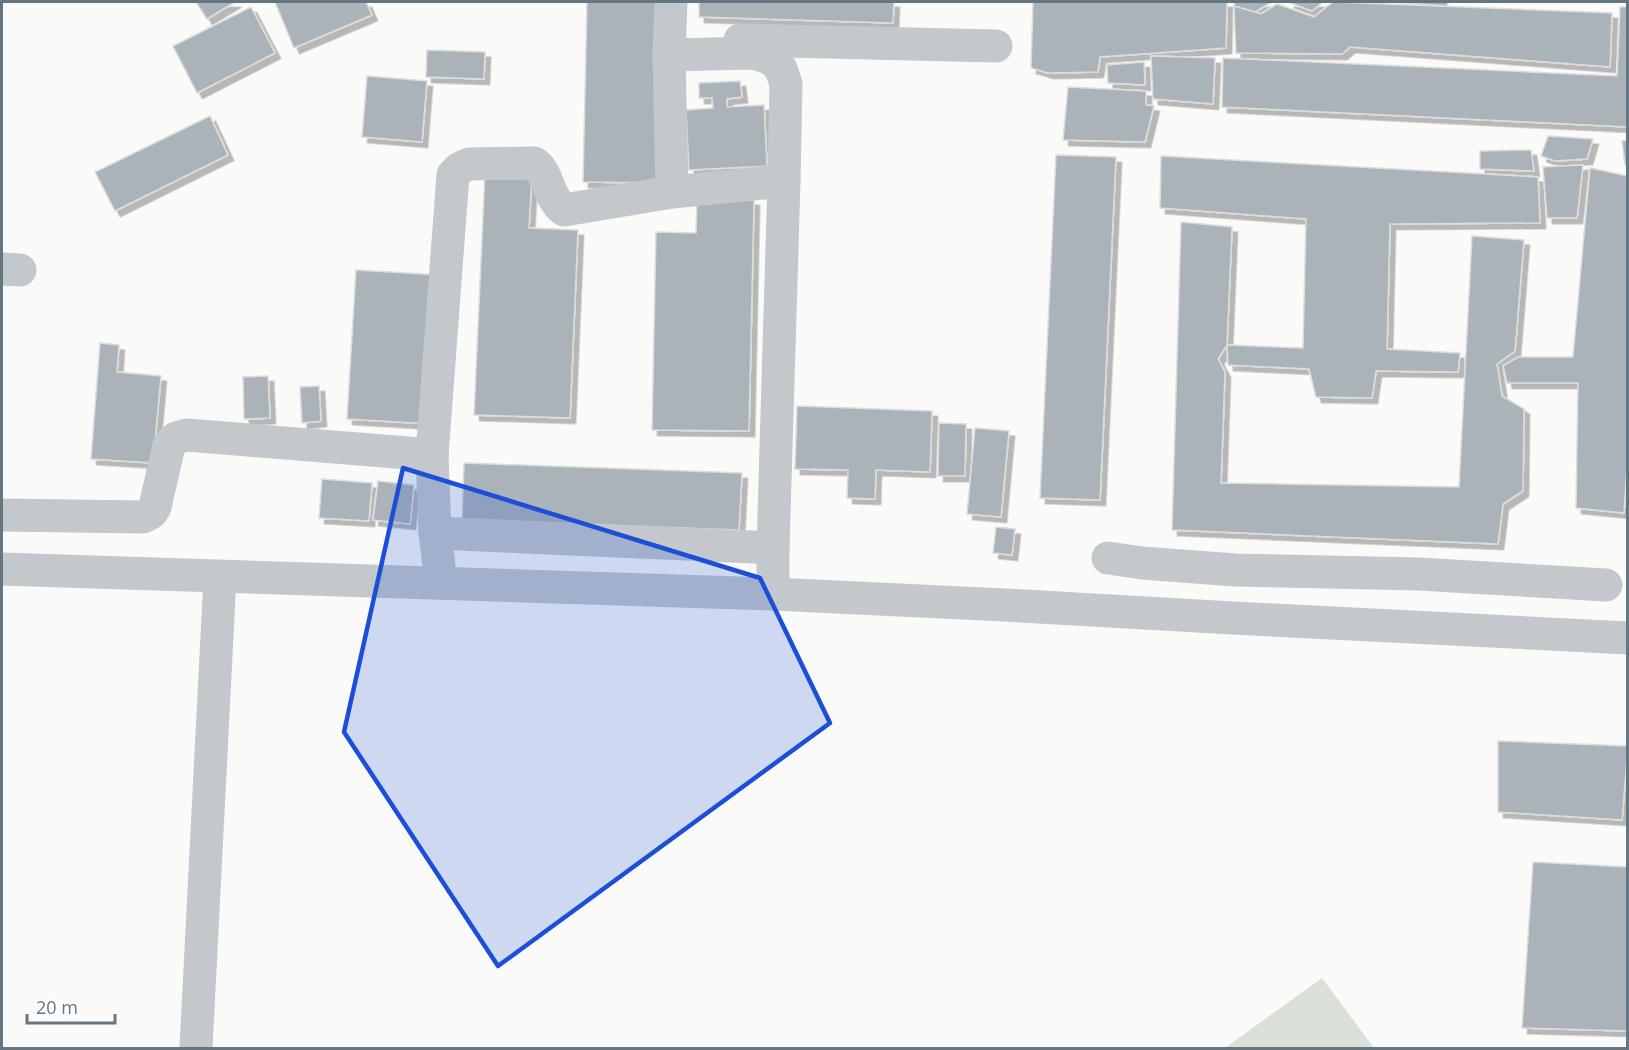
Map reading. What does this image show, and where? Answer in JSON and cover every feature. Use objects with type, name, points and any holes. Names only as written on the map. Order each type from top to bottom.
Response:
[{"type":"lane","points":[[671,2],[669,46],[672,192]]},
{"type":"lane","points":[[669,46],[996,46]]},
{"type":"lane","points":[[669,46],[754,52],[772,59],[781,69],[786,84],[773,594]]},
{"type":"lane","points":[[441,583],[435,533],[432,455],[453,175],[460,168],[469,164],[534,163],[541,169],[553,200],[564,210],[672,192],[784,181]]},
{"type":"lane","points":[[2,515],[143,517],[151,513],[155,507],[169,445],[176,438],[186,435],[432,455]]},
{"type":"lane","points":[[435,533],[773,548]]},
{"type":"lane","points":[[1108,558],[1235,570],[1419,574],[1606,585]]},
{"type":"lane","points":[[2,568],[773,594],[1005,604],[1628,638]]},
{"type":"lane","points":[[1233,618],[1235,570]]},
{"type":"lane","points":[[1417,626],[1419,574]]},
{"type":"lane","points":[[196,1048],[220,577]]},
{"type":"highlighted area","points":[[403,468],[760,578],[830,723],[498,966],[344,732]]},
{"type":"shaded area","points":[[1322,978],[1374,1048],[1225,1048]]},
{"type":"building","points":[[196,2],[235,2],[207,19]]},
{"type":"building","points":[[275,2],[366,2],[372,15],[294,48]]},
{"type":"building","points":[[587,2],[660,2],[657,183],[583,182]]},
{"type":"building","points":[[699,2],[894,2],[893,23],[699,17]]},
{"type":"building","points":[[1033,2],[1227,2],[1226,48],[1100,57],[1098,72],[1048,73],[1031,68]]},
{"type":"building","points":[[1235,2],[1272,2],[1255,12],[1234,6]]},
{"type":"building","points":[[1288,2],[1323,2],[1312,11]]},
{"type":"building","points":[[1333,2],[1612,13],[1610,67],[1350,47],[1342,54],[1236,53],[1234,6],[1261,14],[1277,4],[1314,17]]},
{"type":"building","points":[[1393,2],[1448,2],[1447,6]]},
{"type":"building","points":[[251,7],[275,53],[197,93],[173,46]]},
{"type":"building","points":[[1620,7],[1628,7],[1628,127],[1222,107],[1223,58],[1617,76]]},
{"type":"building","points":[[427,50],[485,52],[484,79],[426,77]]},
{"type":"building","points":[[1151,56],[1215,58],[1213,104],[1153,99]]},
{"type":"building","points":[[1144,62],[1145,85],[1108,83],[1107,65]]},
{"type":"building","points":[[367,76],[427,81],[422,142],[362,137]]},
{"type":"building","points":[[740,81],[742,97],[727,99],[727,107],[764,105],[767,166],[689,170],[686,110],[713,108],[712,98],[699,98],[699,83]]},
{"type":"building","points":[[1068,87],[1146,91],[1146,105],[1154,106],[1145,142],[1063,140]]},
{"type":"building","points":[[210,116],[228,155],[115,211],[95,172]]},
{"type":"building","points":[[1548,136],[1593,139],[1587,159],[1555,161],[1541,156]]},
{"type":"building","points":[[1628,140],[1628,166],[1625,165],[1622,141]]},
{"type":"building","points":[[1531,150],[1534,171],[1480,169],[1480,151]]},
{"type":"building","points":[[1056,155],[1116,157],[1100,500],[1040,498]]},
{"type":"building","points":[[1161,156],[1538,177],[1540,223],[1390,224],[1387,349],[1460,353],[1458,372],[1376,371],[1372,398],[1316,397],[1309,369],[1228,365],[1227,345],[1303,348],[1306,219],[1160,208]]},
{"type":"building","points":[[1583,165],[1577,218],[1547,218],[1543,167]]},
{"type":"building","points":[[1590,168],[1628,176],[1628,449],[1624,513],[1576,508],[1578,383],[1507,383],[1503,366],[1518,357],[1573,357]]},
{"type":"building","points":[[485,172],[532,174],[529,228],[578,230],[570,418],[474,415]]},
{"type":"building","points":[[697,199],[754,200],[749,431],[652,430],[656,232],[696,233]]},
{"type":"building","points":[[1181,222],[1232,227],[1227,345],[1218,359],[1225,372],[1221,483],[1459,487],[1472,236],[1524,240],[1515,351],[1497,364],[1502,396],[1524,409],[1523,491],[1503,504],[1498,544],[1172,530]]},
{"type":"building","points":[[356,270],[440,275],[431,424],[347,419]]},
{"type":"building","points":[[100,343],[119,345],[117,372],[161,376],[153,463],[91,459]]},
{"type":"building","points":[[268,376],[270,418],[244,419],[243,377]]},
{"type":"building","points":[[319,386],[321,421],[302,423],[300,387]]},
{"type":"building","points":[[797,406],[932,411],[930,472],[876,470],[875,499],[847,498],[848,470],[795,469]]},
{"type":"building","points":[[939,423],[966,424],[965,476],[938,476]]},
{"type":"building","points":[[975,428],[1009,431],[1001,517],[967,514]]},
{"type":"building","points":[[464,463],[742,473],[739,530],[462,520]]},
{"type":"building","points":[[322,479],[372,483],[369,521],[319,518]]},
{"type":"building","points":[[378,481],[414,485],[410,524],[373,520]]},
{"type":"building","points":[[996,527],[1015,529],[1012,555],[993,553]]},
{"type":"building","points":[[1498,741],[1628,746],[1622,820],[1498,812]]},
{"type":"building","points":[[1533,862],[1628,867],[1628,1031],[1522,1028]]}]
